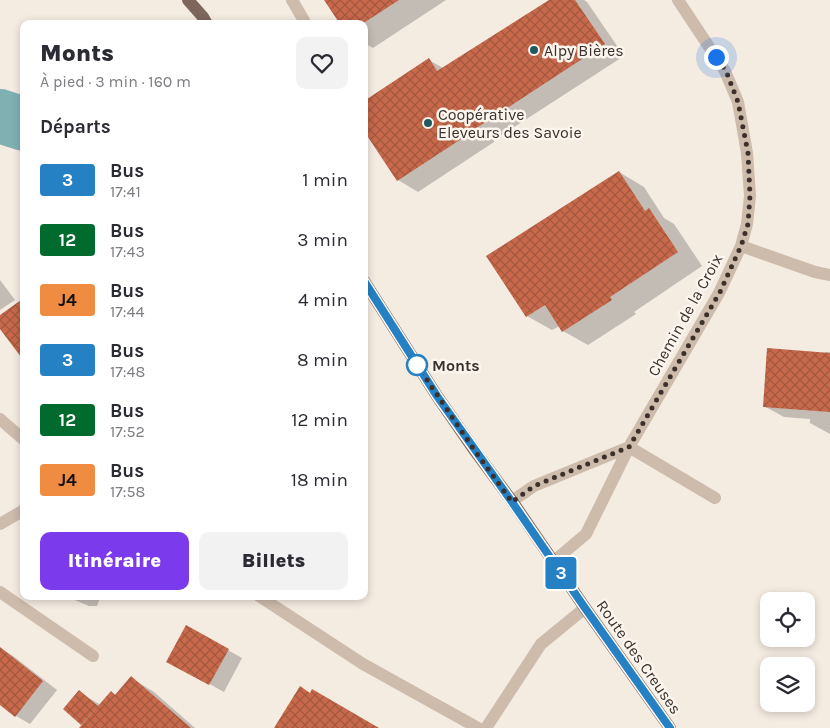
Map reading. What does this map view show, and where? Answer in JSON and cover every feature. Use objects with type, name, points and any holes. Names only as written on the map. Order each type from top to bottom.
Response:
[{"type":"main road","points":[[188,0],[205,20]]},
{"type":"main road","points":[[194,0],[205,20]]},
{"type":"main road","name":"Route des Creuses","points":[[368,287],[437,396],[670,728]]},
{"type":"street","points":[[292,0],[304,20]]},
{"type":"street","name":"Chemin de la Croix","points":[[553,562],[586,534],[629,447],[720,292],[741,246],[748,224],[750,196],[748,153],[738,102],[726,71],[678,0]]},
{"type":"street","points":[[741,246],[815,272],[830,275]]},
{"type":"street","points":[[0,419],[20,436]]},
{"type":"street","points":[[512,502],[534,486],[629,447],[715,498]]},
{"type":"street","points":[[0,524],[20,512]]},
{"type":"street","points":[[0,592],[94,656]]},
{"type":"street","points":[[265,600],[363,664],[478,728]]},
{"type":"street","points":[[486,728],[541,644],[585,608]]},
{"type":"building","points":[[324,0],[399,0],[368,20],[337,20]]},
{"type":"building","points":[[549,0],[575,0],[605,44],[397,181],[368,137],[368,98],[429,58],[437,71]]},
{"type":"building","points":[[619,171],[645,211],[649,208],[678,252],[610,297],[612,300],[562,332],[545,305],[526,317],[486,256]]},
{"type":"building","points":[[20,301],[20,356],[0,329],[0,315]]},
{"type":"building","points":[[767,348],[830,353],[830,412],[763,407]]},
{"type":"building","points":[[186,625],[229,649],[209,685],[166,662]]},
{"type":"building","points":[[0,647],[43,681],[15,717],[0,705]]},
{"type":"building","points":[[131,676],[191,728],[79,728],[111,691],[115,695]]},
{"type":"building","points":[[300,686],[310,693],[312,689],[379,728],[274,728]]},
{"type":"building","points":[[79,690],[98,706],[81,725],[63,709]]},
{"type":"waterway","points":[[0,116],[20,123]]},
{"type":"bus line","name":"3","points":[[368,287],[437,396],[670,728]]},
{"type":"place","name":"Alpy Bières","points":[[534,50]]},
{"type":"place","name":"Coopérative Eleveurs des Savoie","points":[[428,123]]},
{"type":"place","name":"Monts","points":[[417,365]]},
{"type":"route","points":[[417,365],[512,502],[534,486],[629,447],[720,292],[741,246],[748,224],[750,196],[748,153],[738,102],[726,71],[716,57]]}]
